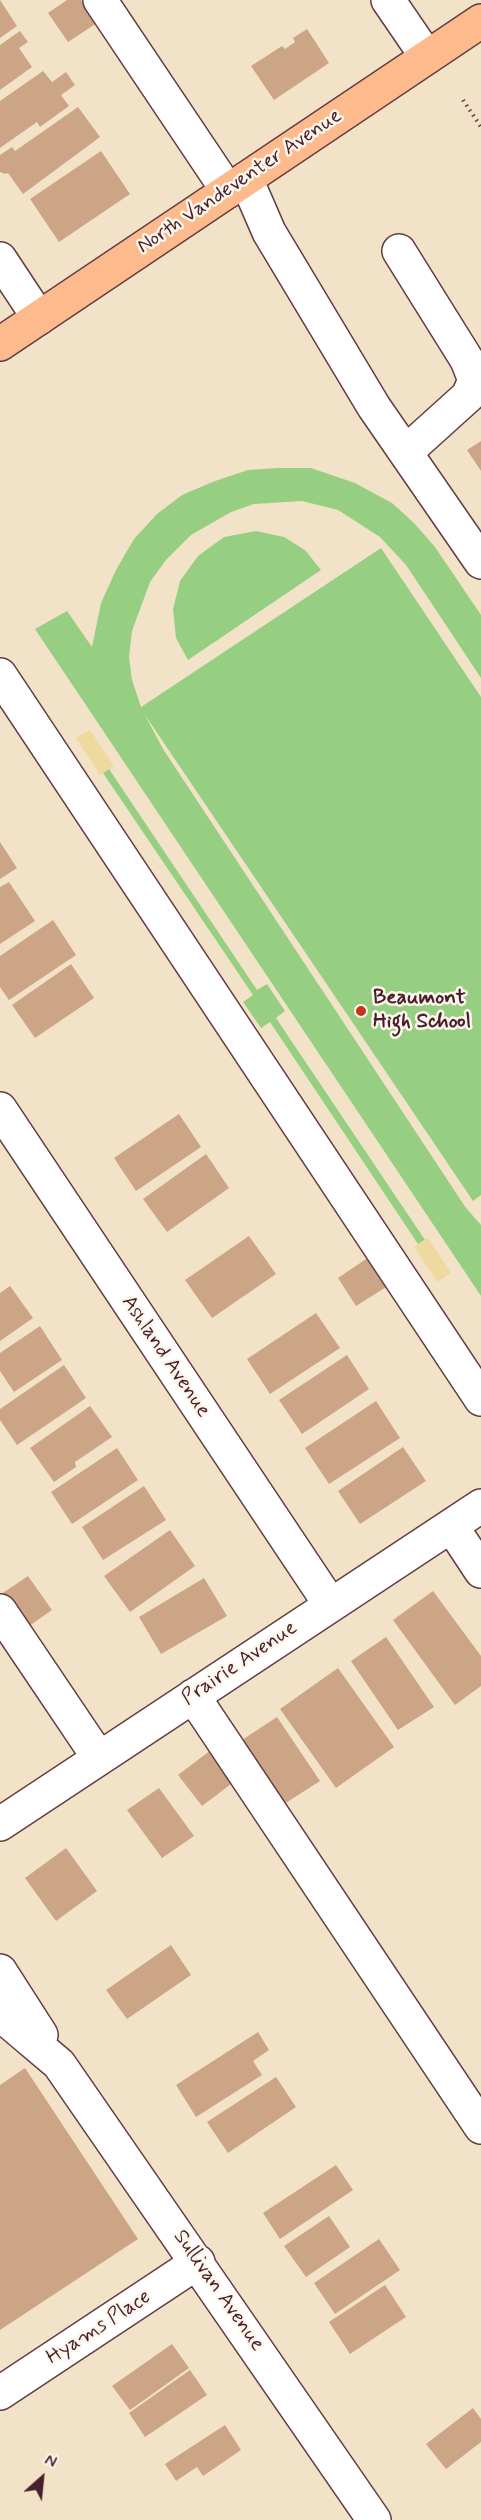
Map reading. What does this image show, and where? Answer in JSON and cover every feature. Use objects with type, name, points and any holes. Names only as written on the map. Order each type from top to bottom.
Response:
[{"type":"main road","name":"North Vandeventer Avenue","points":[[0,344],[481,21]]},
{"type":"street","points":[[100,0],[237,185],[269,232],[374,407],[481,562]]},
{"type":"street","points":[[388,0],[427,57]]},
{"type":"street","points":[[399,251],[467,360],[475,380],[468,396],[406,452]]},
{"type":"street","points":[[0,259],[39,318]]},
{"type":"street","points":[[0,675],[481,1399]]},
{"type":"street","name":"Ashland Avenue","points":[[0,1109],[330,1604]]},
{"type":"street","name":"Prairie Avenue","points":[[0,1824],[481,1506]]},
{"type":"street","points":[[452,1527],[481,1570]]},
{"type":"street","points":[[0,1611],[99,1758]]},
{"type":"street","points":[[193,1696],[481,2127]]},
{"type":"street","name":"Sullivan Avenue","points":[[0,1971],[59,2064],[198,2262],[374,2520]]},
{"type":"street","name":"Sullivan Avenue","points":[[0,2014],[59,2064]]},
{"type":"street","name":"Hyams Place","points":[[0,2393],[198,2262]]},
{"type":"path","points":[[463,100],[481,127]]},
{"type":"green space","points":[[311,468],[355,483],[392,503],[414,523],[435,547],[481,615],[481,678],[406,565],[380,537],[338,510],[302,501],[254,504],[231,512],[191,535],[166,560],[150,582],[132,631],[129,657],[132,680],[141,707],[381,548],[481,697],[481,1195],[473,1201],[145,715],[163,749],[466,1208],[481,1225],[481,1296],[35,629],[67,611],[92,647],[101,603],[116,570],[134,539],[157,514],[182,495],[215,481],[248,470]]},
{"type":"green space","points":[[256,531],[284,537],[305,550],[321,570],[188,660],[176,638],[173,609],[180,581],[198,556],[224,537]]},
{"type":"green space","points":[[109,769],[257,990],[267,984],[285,1011],[276,1018],[425,1240],[418,1244],[270,1022],[261,1028],[243,1002],[253,995],[103,773]]},
{"type":"sand","points":[[90,730],[114,766],[100,775],[76,738]]},
{"type":"sand","points":[[428,1238],[451,1273],[437,1282],[414,1247]]},
{"type":"building","points":[[0,0],[17,26],[0,38]]},
{"type":"building","points":[[67,0],[81,0],[97,23],[68,42],[48,13]]},
{"type":"building","points":[[307,29],[329,63],[274,100],[251,66],[282,46],[285,49],[295,42],[293,38]]},
{"type":"building","points":[[20,31],[28,42],[19,48],[32,67],[0,90],[0,45]]},
{"type":"building","points":[[43,71],[52,82],[66,72],[75,85],[61,95],[69,106],[40,127],[37,122],[0,148],[0,101]]},
{"type":"building","points":[[78,107],[100,137],[23,194],[8,173],[0,172],[0,155],[12,147],[15,151]]},
{"type":"building","points":[[101,151],[130,194],[59,242],[30,199]]},
{"type":"building","points":[[481,441],[481,471],[467,450]]},
{"type":"building","points":[[0,842],[17,868],[0,879]]},
{"type":"building","points":[[9,882],[35,921],[0,944],[0,887]]},
{"type":"building","points":[[53,920],[76,955],[9,1000],[0,987],[0,956]]},
{"type":"building","points":[[71,964],[94,998],[35,1038],[12,1005]]},
{"type":"building","points":[[179,1114],[201,1147],[136,1191],[114,1158]]},
{"type":"building","points":[[206,1154],[229,1188],[167,1232],[143,1199]]},
{"type":"building","points":[[249,1236],[276,1274],[212,1318],[185,1280]]},
{"type":"building","points":[[372,1255],[391,1284],[356,1306],[338,1278]]},
{"type":"building","points":[[10,1286],[33,1318],[0,1341],[0,1293]]},
{"type":"building","points":[[316,1313],[340,1348],[270,1394],[247,1359]]},
{"type":"building","points":[[40,1326],[62,1360],[14,1392],[0,1371],[0,1353]]},
{"type":"building","points":[[347,1355],[369,1389],[302,1434],[279,1400]]},
{"type":"building","points":[[64,1365],[86,1398],[17,1445],[0,1420],[0,1409]]},
{"type":"building","points":[[376,1401],[400,1438],[329,1484],[305,1448]]},
{"type":"building","points":[[90,1406],[112,1437],[75,1462],[76,1467],[54,1482],[30,1448]]},
{"type":"building","points":[[403,1447],[426,1481],[360,1524],[338,1491]]},
{"type":"building","points":[[117,1448],[138,1480],[72,1524],[51,1492]]},
{"type":"building","points":[[144,1486],[166,1520],[103,1560],[82,1527]]},
{"type":"building","points":[[170,1530],[195,1566],[130,1612],[104,1576]]},
{"type":"building","points":[[28,1576],[52,1610],[25,1629],[0,1595]]},
{"type":"building","points":[[204,1578],[227,1616],[161,1654],[139,1617]]},
{"type":"building","points":[[433,1591],[481,1656],[481,1686],[455,1705],[393,1620]]},
{"type":"building","points":[[386,1637],[434,1707],[398,1730],[351,1661]]},
{"type":"building","points":[[338,1668],[394,1747],[336,1788],[280,1709]]},
{"type":"building","points":[[277,1717],[320,1781],[281,1806],[239,1742]]},
{"type":"building","points":[[215,1747],[239,1778],[202,1806],[178,1775]]},
{"type":"building","points":[[159,1788],[194,1836],[162,1858],[127,1810]]},
{"type":"building","points":[[66,1848],[97,1891],[56,1921],[25,1878]]},
{"type":"building","points":[[171,1945],[191,1975],[127,2019],[106,1990]]},
{"type":"building","points":[[258,2032],[269,2050],[253,2061],[262,2075],[196,2117],[176,2085]]},
{"type":"building","points":[[25,2068],[138,2239],[0,2330],[0,2085]]},
{"type":"building","points":[[276,2077],[296,2107],[228,2153],[207,2122]]},
{"type":"building","points":[[336,2165],[353,2190],[280,2239],[263,2213]]},
{"type":"building","points":[[329,2216],[350,2247],[306,2277],[284,2246]]},
{"type":"building","points":[[379,2239],[400,2270],[335,2314],[314,2283]]},
{"type":"building","points":[[385,2285],[406,2317],[350,2354],[329,2322]]},
{"type":"building","points":[[172,2344],[189,2368],[130,2410],[112,2386]]},
{"type":"building","points":[[190,2370],[207,2395],[145,2437],[129,2413]]},
{"type":"building","points":[[473,2408],[481,2419],[481,2442],[446,2469],[426,2444]]},
{"type":"building","points":[[225,2425],[241,2450],[203,2476],[197,2467],[176,2481],[165,2464]]},
{"type":"place","name":"Beaumont High School","points":[[361,1011]]}]
